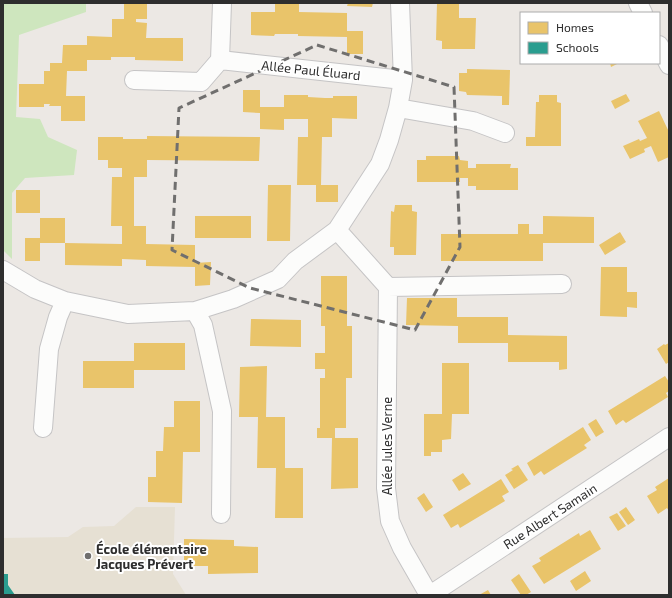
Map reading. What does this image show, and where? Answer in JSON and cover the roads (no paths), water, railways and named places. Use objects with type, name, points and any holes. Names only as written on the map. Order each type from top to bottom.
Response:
[{"type":"street","points":[[134,80],[201,82],[220,60],[222,3]]},
{"type":"street","points":[[3,270],[35,289],[65,301],[128,314],[195,311],[233,299],[278,279],[295,261],[337,230],[380,164],[389,140],[398,108],[403,80],[400,3]]},
{"type":"street","points":[[638,3],[642,12]]},
{"type":"street","points":[[660,47],[669,65]]},
{"type":"street","name":"Allée Paul Éluard","points":[[220,60],[403,80]]},
{"type":"street","points":[[398,108],[473,122],[505,133]]},
{"type":"street","points":[[337,230],[388,287],[562,284]]},
{"type":"street","name":"Allée Jules Verne","points":[[388,287],[386,481],[390,521],[402,548],[430,595]]},
{"type":"street","points":[[43,428],[50,349],[58,317],[65,301]]},
{"type":"street","points":[[195,311],[203,325],[222,411],[221,514]]},
{"type":"street","name":"Rue Albert Samain","points":[[430,595],[669,437]]},
{"type":"place","name":"École élémentaire Jacques Prévert","points":[[88,556]]}]
